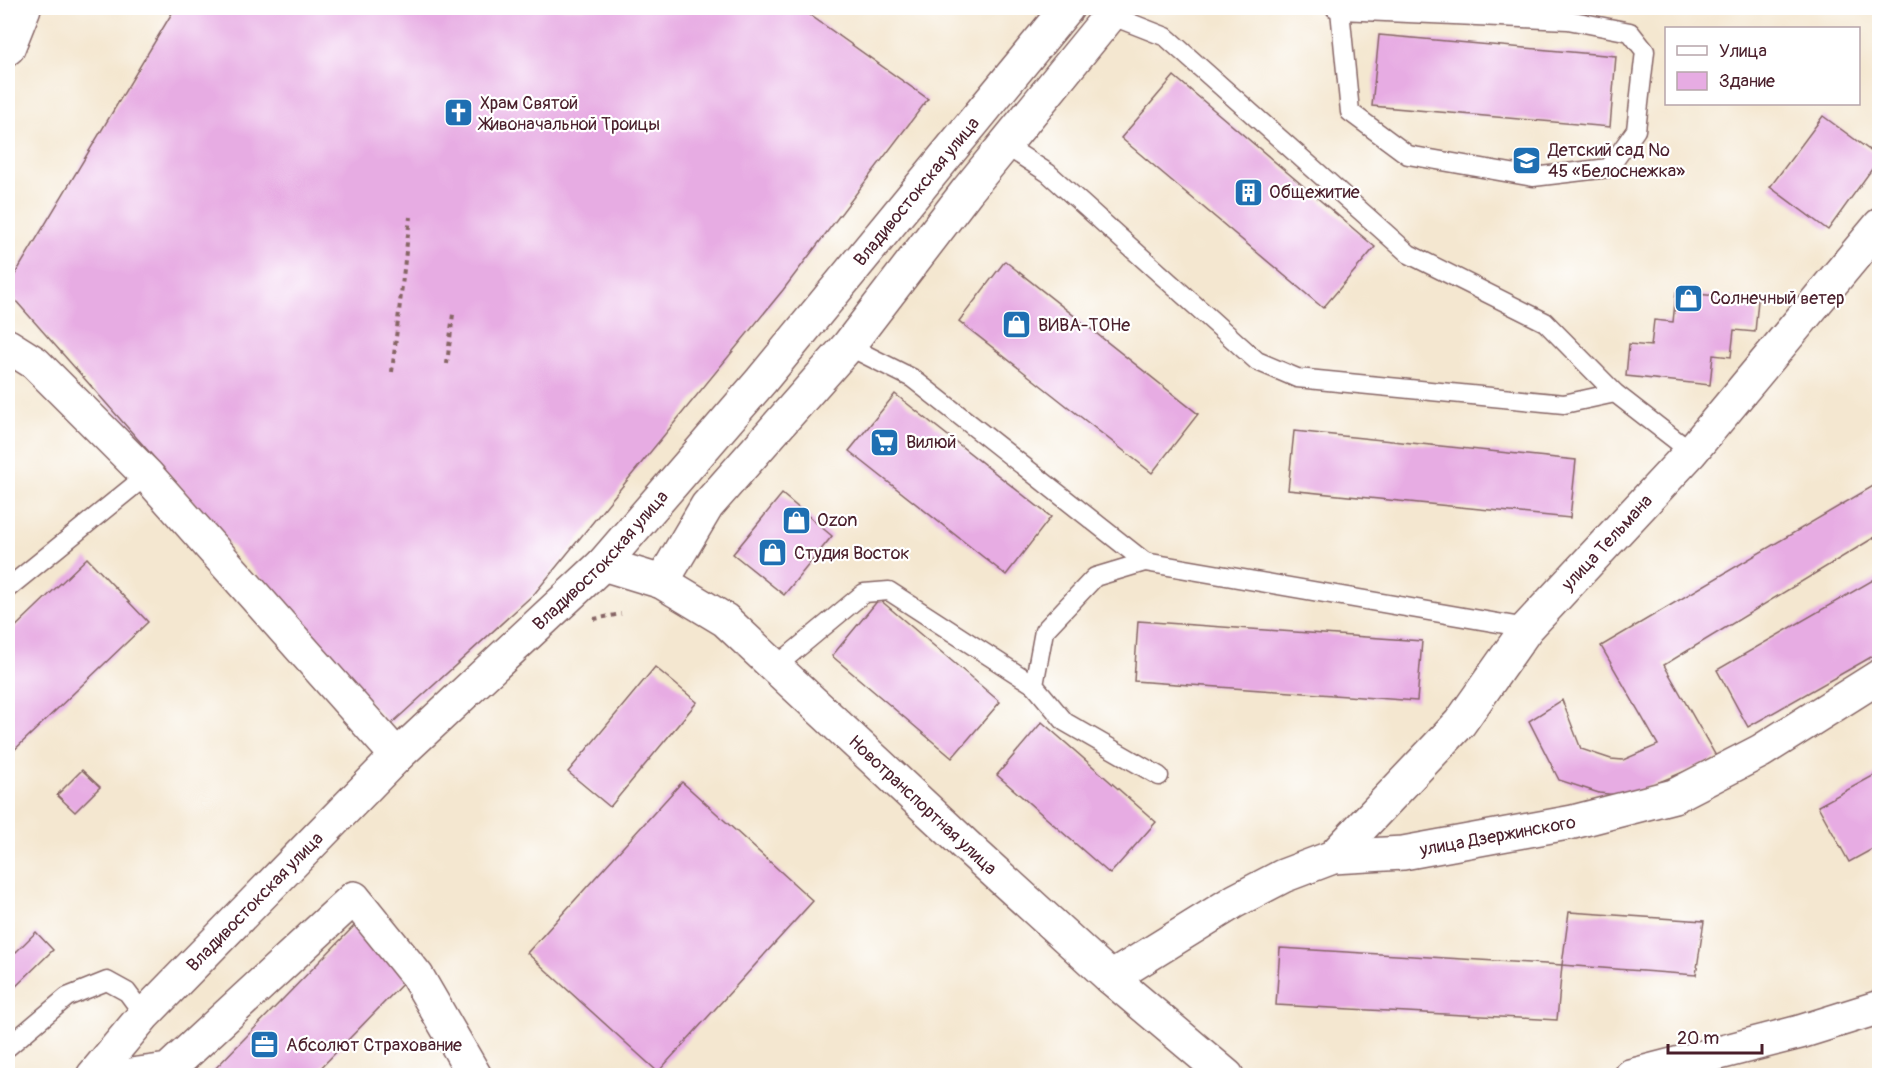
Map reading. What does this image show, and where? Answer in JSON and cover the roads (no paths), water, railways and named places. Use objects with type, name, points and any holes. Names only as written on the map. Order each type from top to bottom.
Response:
[{"type":"street","points":[[8,48],[24,8]]},
{"type":"street","name":"Владивостокская улица","points":[[93,1076],[144,1015],[397,756],[603,564],[761,381],[1067,8]]},
{"type":"street","points":[[662,582],[707,506],[848,346],[1113,11]]},
{"type":"street","name":"улица Тельмана","points":[[1334,857],[1460,723],[1527,628],[1691,452],[1880,225]]},
{"type":"street","points":[[8,346],[35,363],[147,475],[397,756]]},
{"type":"street","name":"Новотранспортная улица","points":[[603,564],[662,582],[725,620],[1111,978],[1227,1076]]},
{"type":"street","name":"улица Дзержинского","points":[[1111,978],[1235,901],[1283,876],[1334,857],[1403,853],[1573,822],[1674,796],[1761,751],[1880,676]]},
{"type":"street","points":[[123,1076],[168,1070],[354,898],[417,976],[475,1076]]},
{"type":"street","points":[[1630,1076],[1800,1032],[1880,1007]]},
{"type":"lane","points":[[1338,9],[1568,20],[1630,32],[1645,51],[1636,130],[1609,168],[1533,177],[1408,155],[1350,112],[1338,9]]},
{"type":"lane","points":[[1113,11],[1166,38],[1409,254],[1545,322],[1615,393],[1691,452]]},
{"type":"lane","points":[[1005,145],[1048,173],[1257,361],[1298,378],[1564,404],[1615,393]]},
{"type":"lane","points":[[848,346],[912,378],[1145,562]]},
{"type":"lane","points":[[8,588],[147,475]]},
{"type":"lane","points":[[1034,685],[1044,631],[1095,577],[1145,562],[1527,628]]},
{"type":"lane","points":[[775,667],[864,592],[889,591],[1034,685],[1065,722],[1159,776]]},
{"type":"lane","points":[[8,1047],[67,997],[107,981],[127,992],[144,1015]]},
{"type":"place","name":"Храм Святой Живоначальной Троицы","points":[[459,113]]},
{"type":"place","name":"Детский сад № 45 «Белоснежка»","points":[[1527,160]]},
{"type":"place","name":"Общежитие","points":[[1248,192]]},
{"type":"place","name":"Солнечный ветер","points":[[1689,298]]},
{"type":"place","name":"ВИВА-ТОНе","points":[[1017,325]]},
{"type":"place","name":"Вилюй","points":[[885,442]]},
{"type":"place","name":"Ozon","points":[[796,520]]},
{"type":"place","name":"Студия Восток","points":[[773,553]]},
{"type":"place","name":"Абсолют Страхование","points":[[265,1045]]}]
